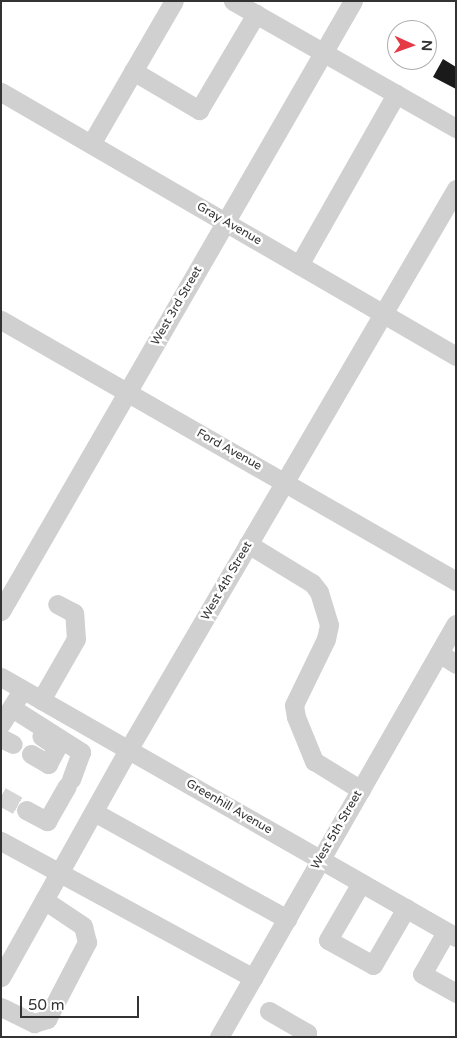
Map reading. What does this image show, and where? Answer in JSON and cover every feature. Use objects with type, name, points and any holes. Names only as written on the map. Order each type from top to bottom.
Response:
[{"type":"street","points":[[91,144],[174,1]]},
{"type":"street","points":[[233,1],[456,128]]},
{"type":"street","name":"West 3rd Street","points":[[1,611],[353,1]]},
{"type":"street","points":[[133,71],[199,110],[256,14]]},
{"type":"street","name":"Gray Avenue","points":[[1,92],[225,223],[384,312],[456,356]]},
{"type":"street","points":[[299,264],[396,94]]},
{"type":"street","name":"West 4th Street","points":[[1,977],[128,750],[456,189]]},
{"type":"street","name":"Ford Avenue","points":[[1,320],[456,581]]},
{"type":"street","points":[[248,544],[312,583],[319,592],[328,625],[326,639],[294,705],[296,716],[314,761],[361,790]]},
{"type":"street","points":[[41,700],[76,639],[74,613],[57,604]]},
{"type":"street","name":"West 5th Street","points":[[219,1037],[456,624]]},
{"type":"street","points":[[439,654],[456,664]]},
{"type":"street","name":"Greenhill Avenue","points":[[1,678],[451,934]]},
{"type":"street","points":[[1,724],[18,713],[23,690]]},
{"type":"street","points":[[18,713],[29,728],[57,746],[48,764],[31,754]]},
{"type":"street","points":[[18,713],[81,752],[69,782],[47,821],[26,810]]},
{"type":"street","points":[[94,812],[287,919]]},
{"type":"street","points":[[1,841],[253,978]]},
{"type":"street","points":[[361,883],[328,940],[373,965],[406,908]]},
{"type":"street","points":[[1,1007],[34,1023],[47,1019],[87,942],[83,926],[44,900]]},
{"type":"street","points":[[451,934],[422,974],[456,993]]},
{"type":"street","points":[[269,1011],[307,1033],[306,1037]]},
{"type":"building","points":[[443,59],[456,67],[456,89],[433,77]]},
{"type":"tunnel","points":[[1,796],[26,810]]}]
